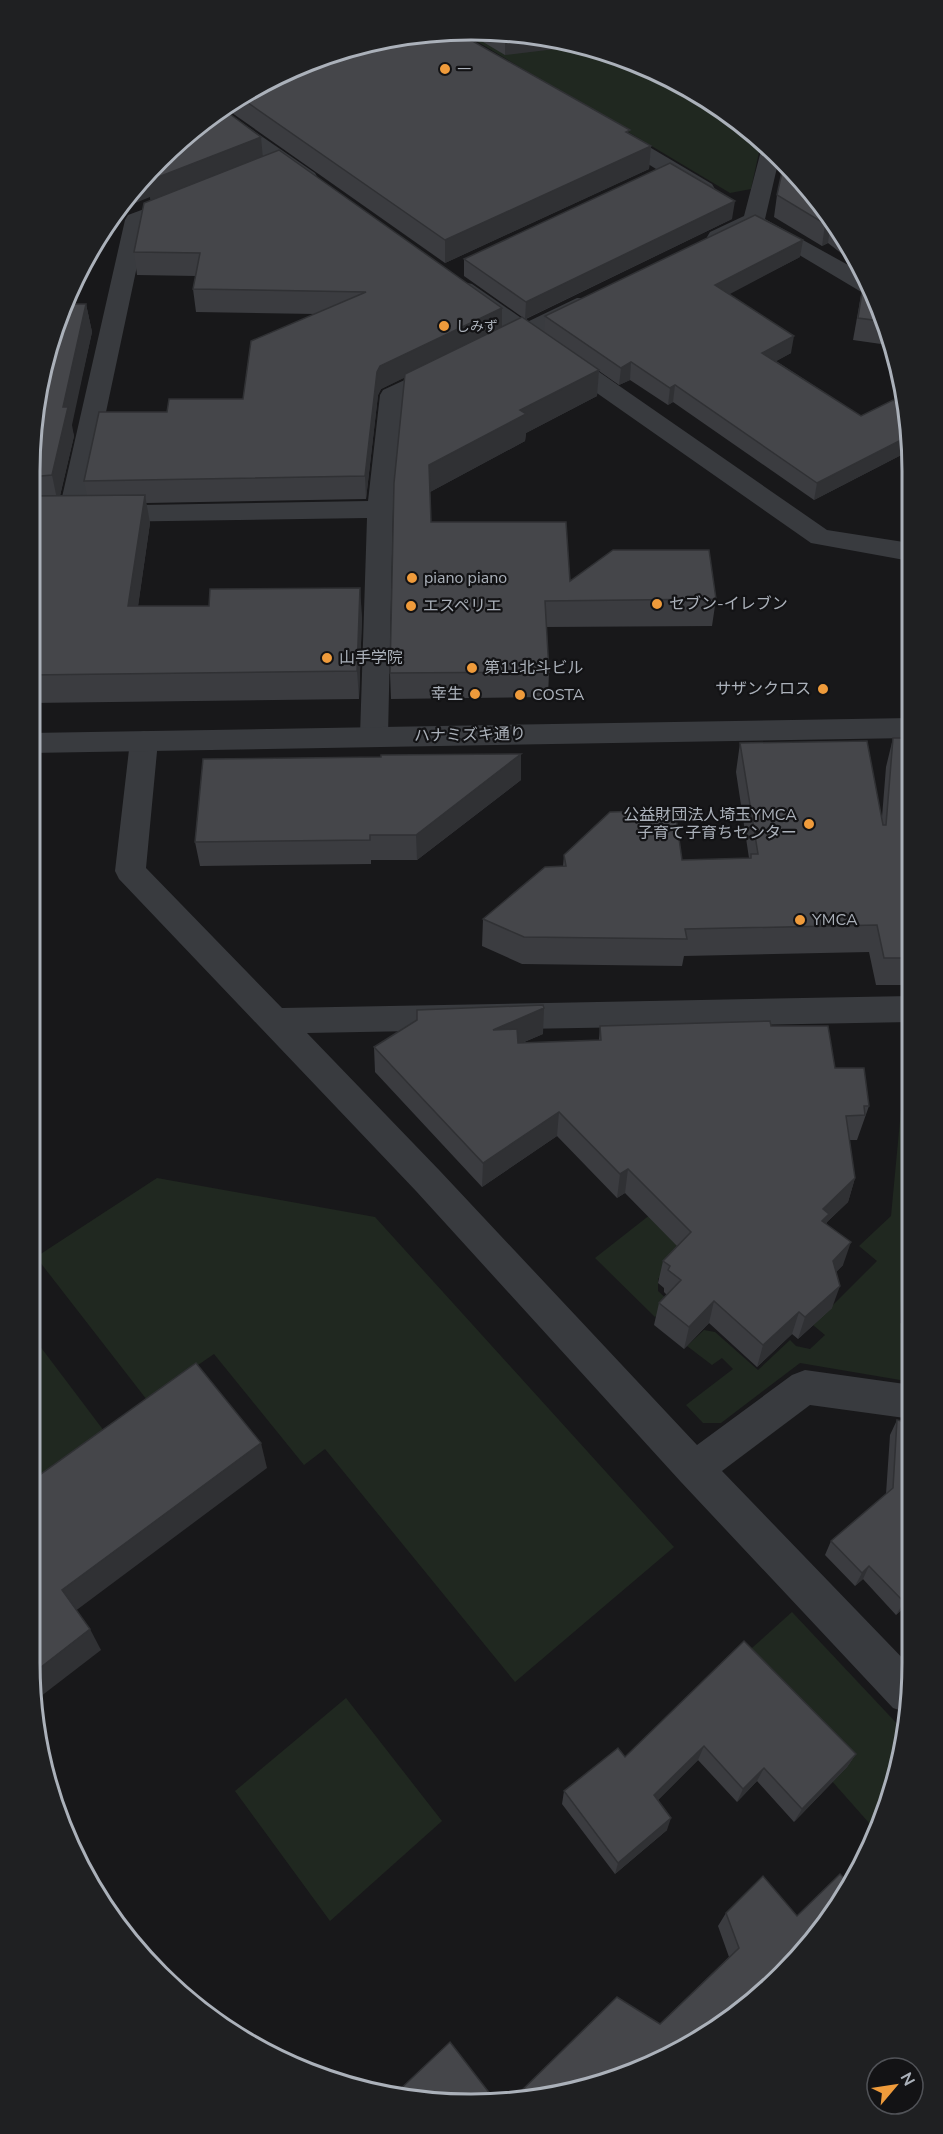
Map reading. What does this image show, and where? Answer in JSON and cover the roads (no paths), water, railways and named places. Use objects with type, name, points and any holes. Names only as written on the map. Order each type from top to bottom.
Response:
[{"type":"street","points":[[223,120],[273,166],[321,188]]},
{"type":"street","points":[[600,125],[717,197]]},
{"type":"street","points":[[702,245],[745,214],[767,158]]},
{"type":"street","points":[[649,179],[671,169]]},
{"type":"street","points":[[71,514],[136,220],[199,195]]},
{"type":"street","points":[[745,214],[858,280]]},
{"type":"street","points":[[444,274],[525,333],[820,537],[902,551]]},
{"type":"street","points":[[374,736],[380,510],[392,395],[525,333],[608,291]]},
{"type":"street","points":[[40,515],[380,510]]},
{"type":"street","name":"ハナミズキ通り","points":[[40,743],[902,728]]},
{"type":"street","points":[[144,741],[130,871],[428,1181],[694,1469],[902,1687]]},
{"type":"street","points":[[274,1021],[902,1009]]},
{"type":"street","points":[[694,1469],[805,1387],[902,1401]]},
{"type":"place","name":"一","points":[[445,69]]},
{"type":"place","name":"しみず","points":[[444,326]]},
{"type":"place","name":"piano piano","points":[[412,578]]},
{"type":"place","name":"セブン-イレブン","points":[[657,604]]},
{"type":"place","name":"エスペリエ","points":[[411,606]]},
{"type":"place","name":"山手学院","points":[[327,658]]},
{"type":"place","name":"第11北斗ビル","points":[[472,668]]},
{"type":"place","name":"サザンクロス","points":[[823,689]]},
{"type":"place","name":"幸生","points":[[475,694]]},
{"type":"place","name":"COSTA","points":[[520,695]]},
{"type":"place","name":"公益財団法人埼玉YMCA 子育て子育ちセンター","points":[[809,824]]},
{"type":"place","name":"YMCA","points":[[800,920]]}]
